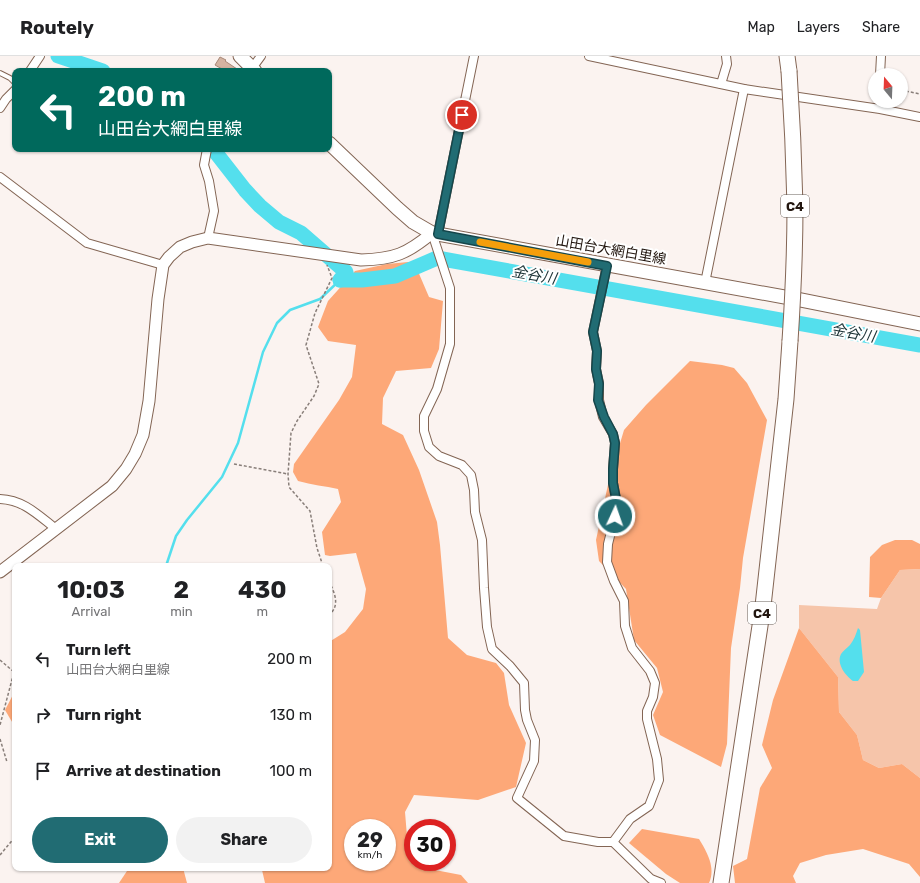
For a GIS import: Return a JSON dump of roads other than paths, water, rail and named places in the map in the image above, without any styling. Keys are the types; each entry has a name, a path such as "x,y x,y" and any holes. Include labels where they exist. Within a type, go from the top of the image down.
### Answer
{"highway":[{"name":"C4","path":"721,883 763,606 786,399 794,271 795,207 793,136 787,56"}],"main road":[{"path":"240,56 251,68"},
{"name":"山田台大網白里線","path":"332,146 413,222 435,234 920,324"}],"street":[{"path":"32,68 40,56"},
{"path":"254,68 261,56"},
{"path":"474,56 435,234 450,288 450,344 437,389 424,416 424,431 429,447 439,456 462,465 471,475 474,490 475,512 482,540 487,627 492,649 524,682 525,710 527,720 535,740 534,761 517,798 564,836 598,842 613,842 651,879 661,883"},
{"path":"589,56 744,89 868,104"},
{"path":"721,84 727,64 726,56"},
{"path":"880,68 881,56"},
{"path":"705,283 744,89"},
{"path":"0,108 12,93"},
{"path":"890,108 920,117"},
{"path":"206,152 204,165 209,181 214,211 208,238"},
{"path":"0,177 87,243 163,265"},
{"path":"0,572 112,486 126,469 135,454 143,435 149,401 158,299 163,265 180,247 208,238 361,260 380,259 405,253 435,234"},
{"path":"607,266 593,332 597,351 596,369 599,384 598,400 604,417 613,434 615,443 613,483 616,499 615,516 608,544 607,562 624,601 625,626 632,648 650,671 655,683 653,698 647,711 647,719 657,759 659,780 649,806 630,819 613,842"},
{"path":"0,499 10,500 26,506 56,529"}],"lane":[{"path":"0,73 12,80"}],"water":[{"path":"858,628 860,630 864,672 858,681 853,681 842,669 840,658 841,654 853,641"}],"waterway":[{"name":"金谷川","path":"58,56 94,68"},
{"name":"金谷川","path":"215,152 245,190 260,206 279,222 301,233 346,272 340,280"},
{"name":"金谷川","path":"340,280 362,280 395,276 437,258 920,345"},
{"path":"167,563 176,536 222,477 238,443 263,352 277,323 290,310 320,299 340,280"}]}
